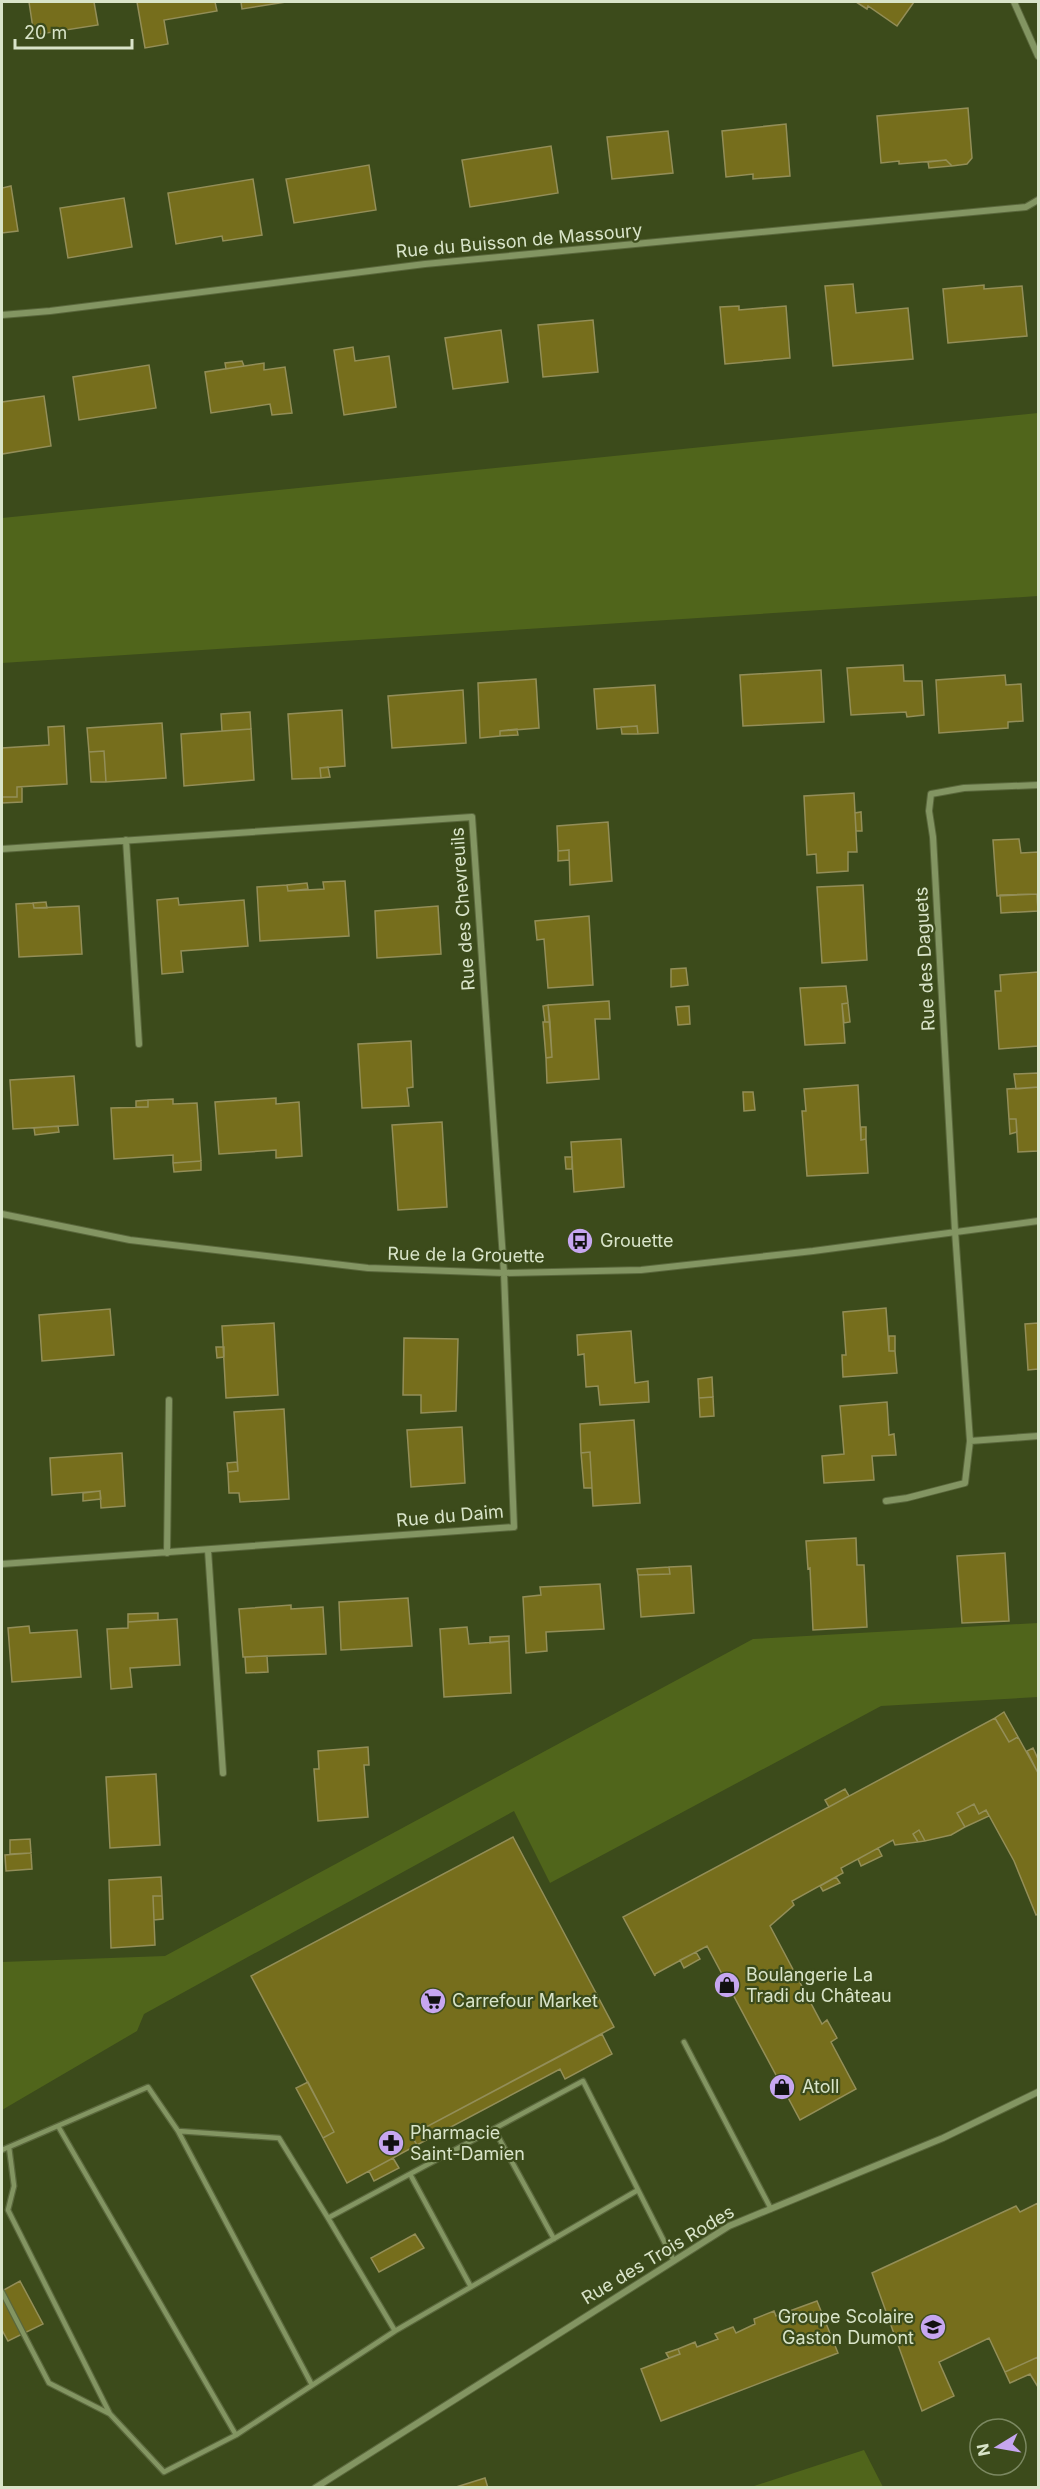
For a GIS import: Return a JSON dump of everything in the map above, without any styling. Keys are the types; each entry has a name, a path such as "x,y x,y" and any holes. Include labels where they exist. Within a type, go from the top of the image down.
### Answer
{"street":[{"path":"1014,2 1038,56"},
{"name":"Rue du Buisson de Massoury","path":"2,315 425,264 1026,207 1038,200"},
{"name":"Rue des Daguets","path":"955,1231 934,849 929,811 931,794 964,788 1038,785"},
{"name":"Rue des Chevreuils","path":"2,849 472,817 504,1273"},
{"path":"126,840 139,1044"},
{"name":"Rue de la Grouette","path":"2,1214 130,1240 344,1265 504,1273 641,1270 778,1256 1038,1221"},
{"path":"886,1501 965,1483 970,1441 955,1231"},
{"name":"Rue du Daim","path":"2,1564 514,1527 504,1273"},
{"path":"167,1553 169,1400"},
{"path":"970,1441 1038,1436"},
{"path":"208,1550 223,1773"},
{"name":"Rue des Trois Rodes","path":"315,2487 729,2226 943,2138 1038,2092"}],"lane":[{"path":"684,2042 771,2209"},
{"path":"327,2218 583,2081 674,2261"},
{"path":"2,2150 148,2087 178,2131 312,2385"},
{"path":"58,2126 236,2435"},
{"path":"494,2129 554,2239"},
{"path":"178,2131 279,2138 395,2331"},
{"path":"9,2147 14,2186 8,2210 110,2414 164,2472 236,2435 395,2331 638,2190"},
{"path":"410,2174 471,2287"},
{"path":"2,2214 8,2210"},
{"path":"2,2292 49,2383 110,2414"}],"green space":[{"path":"1038,413 1038,596 2,663 2,518"},
{"path":"1038,1623 1038,1697 881,1706 550,1883 514,1811 144,2014 137,2031 2,2110 2,1962 165,1956 753,1639"},
{"path":"864,2450 883,2487 751,2487"}],"building":[{"path":"29,2 94,2 98,25 34,35"},
{"path":"137,2 215,2 217,11 164,20 168,44 145,48"},
{"path":"241,2 286,2 242,9"},
{"path":"856,2 914,2 897,26 868,6 867,9"},
{"path":"968,108 972,158 967,164 952,166 946,160 899,164 899,161 881,163 877,116"},
{"path":"786,124 790,176 753,179 753,174 726,177 722,131"},
{"path":"668,131 673,173 612,179 607,137"},
{"path":"551,146 558,193 470,207 462,160"},
{"path":"946,160 952,166 929,168 928,162"},
{"path":"369,165 376,210 294,223 286,179"},
{"path":"253,179 262,235 223,241 222,236 176,244 168,193"},
{"path":"11,186 18,231 2,233 2,188"},
{"path":"124,198 132,247 68,258 60,208"},
{"path":"853,284 856,313 908,308 913,359 833,366 825,286"},
{"path":"984,285 984,289 1022,286 1027,336 948,343 943,289"},
{"path":"739,306 739,310 786,306 790,358 725,364 720,307"},
{"path":"593,320 598,372 543,377 538,325"},
{"path":"501,330 508,382 453,389 445,338"},
{"path":"353,347 355,361 389,356 396,407 344,415 334,350"},
{"path":"242,361 244,366 226,369 225,363"},
{"path":"264,363 264,370 285,367 292,413 272,415 270,404 211,413 205,372"},
{"path":"149,365 156,408 79,420 73,377"},
{"path":"44,396 51,446 2,454 2,402"},
{"path":"903,665 904,681 922,681 924,715 907,717 906,712 851,715 847,668"},
{"path":"821,670 824,722 743,726 740,675"},
{"path":"1005,675 1006,685 1021,684 1023,721 1008,722 1008,728 939,733 936,680"},
{"path":"536,679 539,728 500,731 500,736 480,738 478,683"},
{"path":"655,685 658,733 638,734 637,726 597,729 594,689"},
{"path":"463,690 466,743 392,748 388,696"},
{"path":"342,710 345,766 320,768 321,778 292,779 288,714"},
{"path":"250,712 251,729 222,731 221,714"},
{"path":"162,723 166,778 106,782 104,751 89,752 87,728"},
{"path":"64,726 67,784 17,787 17,797 2,797 2,748 49,745 48,727"},
{"path":"637,726 638,734 622,734 621,727"},
{"path":"251,729 254,780 184,786 181,734"},
{"path":"517,729 518,735 500,736 500,731"},
{"path":"104,751 106,782 91,782 89,752"},
{"path":"328,767 330,777 321,778 320,768"},
{"path":"17,787 22,787 22,802 2,803 2,797 17,797"},
{"path":"854,793 857,852 848,852 848,871 817,873 816,854 807,855 804,796"},
{"path":"861,812 862,831 856,831 855,813"},
{"path":"608,822 612,881 570,885 569,850 558,851 557,826"},
{"path":"1019,839 1021,853 1038,852 1038,911 1037,894 997,896 993,840"},
{"path":"569,850 569,860 558,861 558,851"},
{"path":"345,881 349,936 260,941 257,887 287,885 288,891 324,889 323,882"},
{"path":"307,883 308,889 288,891 287,885"},
{"path":"863,885 867,960 822,963 817,887"},
{"path":"1037,894 1038,911 1001,913 1000,895"},
{"path":"178,898 179,905 244,900 248,946 181,951 183,972 162,974 157,900"},
{"path":"46,902 47,908 34,908 33,903"},
{"path":"33,903 34,908 79,906 82,954 19,957 16,904"},
{"path":"438,906 441,954 377,958 375,911"},
{"path":"589,916 593,985 548,988 544,939 537,940 535,921"},
{"path":"686,968 688,985 671,987 671,969"},
{"path":"1038,972 1038,1046 999,1049 995,991 1001,991 1000,975"},
{"path":"846,986 848,1003 842,1004 845,1043 805,1045 800,988"},
{"path":"609,1001 610,1019 595,1019 599,1079 547,1083 546,1058 552,1057 548,1005"},
{"path":"848,1003 850,1022 844,1023 842,1004"},
{"path":"548,1005 550,1022 545,1022 543,1006"},
{"path":"689,1006 690,1024 678,1025 676,1007"},
{"path":"543,1022 550,1022 552,1057 546,1058"},
{"path":"411,1041 413,1087 407,1088 409,1106 362,1108 358,1044"},
{"path":"1038,1073 1038,1087 1016,1089 1014,1074"},
{"path":"74,1076 78,1125 13,1129 10,1080"},
{"path":"858,1085 861,1140 866,1139 868,1173 807,1176 802,1111 806,1111 804,1089"},
{"path":"1038,1087 1038,1151 1018,1152 1016,1119 1009,1119 1007,1089"},
{"path":"743,1092 753,1092 755,1110 744,1111"},
{"path":"276,1098 276,1104 299,1102 302,1156 276,1158 276,1150 219,1154 215,1102"},
{"path":"173,1099 173,1104 197,1103 201,1161 173,1163 173,1155 114,1159 111,1108 148,1107 148,1100"},
{"path":"148,1100 148,1107 136,1107 136,1101"},
{"path":"1009,1119 1016,1119 1017,1132 1010,1134"},
{"path":"442,1122 447,1207 398,1210 392,1125"},
{"path":"58,1126 59,1132 35,1135 34,1128"},
{"path":"861,1127 866,1127 866,1139 861,1140"},
{"path":"621,1139 624,1187 574,1192 571,1142"},
{"path":"565,1157 572,1157 572,1169 566,1169"},
{"path":"201,1161 201,1170 174,1172 173,1163"},
{"path":"886,1308 889,1351 895,1351 897,1373 843,1377 842,1355 846,1355 843,1312"},
{"path":"110,1309 114,1355 42,1361 39,1315"},
{"path":"274,1323 278,1395 226,1398 222,1326"},
{"path":"1038,1323 1038,1369 1028,1370 1025,1324"},
{"path":"631,1331 635,1383 648,1381 649,1402 600,1405 598,1386 586,1387 584,1354 578,1355 577,1335"},
{"path":"889,1336 895,1336 895,1351 889,1351"},
{"path":"404,1338 458,1339 456,1411 421,1413 421,1395 403,1395"},
{"path":"216,1347 224,1347 224,1357 217,1358"},
{"path":"712,1377 713,1397 699,1398 698,1379"},
{"path":"713,1397 714,1416 700,1417 699,1398"},
{"path":"887,1402 889,1435 894,1434 896,1455 872,1456 874,1480 824,1483 822,1456 844,1454 840,1406"},
{"path":"284,1409 289,1499 240,1502 239,1493 229,1493 228,1472 238,1471 234,1412"},
{"path":"634,1420 640,1503 593,1506 590,1452 581,1453 580,1424"},
{"path":"462,1427 465,1483 411,1487 407,1430"},
{"path":"590,1452 592,1488 584,1488 581,1453"},
{"path":"122,1453 125,1506 101,1508 100,1491 52,1495 50,1458"},
{"path":"237,1462 238,1471 228,1472 227,1463"},
{"path":"100,1491 101,1499 83,1501 83,1493"},
{"path":"856,1538 857,1565 864,1565 867,1627 813,1630 810,1568 808,1569 806,1541"},
{"path":"1005,1553 1009,1621 962,1623 957,1556"},
{"path":"691,1566 694,1613 641,1617 638,1575 670,1574 669,1567"},
{"path":"669,1567 670,1574 638,1575 637,1569"},
{"path":"600,1584 604,1629 546,1632 547,1651 526,1653 523,1597 541,1595 540,1587"},
{"path":"408,1598 412,1646 341,1650 339,1602"},
{"path":"291,1605 291,1609 323,1607 326,1654 243,1657 239,1609"},
{"path":"158,1613 158,1620 128,1622 128,1614"},
{"path":"177,1619 180,1665 130,1668 132,1687 111,1689 107,1629 128,1628 128,1622"},
{"path":"29,1626 30,1633 77,1630 81,1677 12,1682 8,1628"},
{"path":"467,1627 469,1644 509,1641 511,1693 444,1697 440,1629"},
{"path":"509,1636 509,1641 490,1643 490,1637"},
{"path":"267,1656 268,1672 246,1673 245,1657"},
{"path":"1004,1712 1018,1737 1009,1742 995,1718"},
{"path":"995,1718 1009,1742 1018,1737 1038,1773 1038,1914 1036,1915 1014,1861 986,1810 979,1814 974,1804 957,1813 965,1827 951,1835 925,1841 919,1830 913,1834 918,1842 895,1845 893,1840 841,1868 843,1873 792,1901 794,1905 770,1926 822,2024 827,2020 837,2038 831,2042 856,2089 800,2120 707,1946 655,1976 623,1917"},
{"path":"368,1747 369,1765 364,1765 368,1817 318,1821 314,1769 319,1769 318,1751"},
{"path":"1033,1748 1038,1759 1038,1773 1027,1751"},
{"path":"156,1774 160,1845 110,1848 106,1777"},
{"path":"845,1789 849,1796 829,1807 825,1800"},
{"path":"974,1804 979,1814 986,1810 989,1816 965,1827 957,1813"},
{"path":"919,1830 925,1841 918,1842 913,1834"},
{"name":"Carrefour Market","path":"513,1837 614,2027 411,2135 417,2145 347,2183 323,2138 334,2132 251,1976"},
{"path":"30,1839 31,1853 10,1854 10,1840"},
{"path":"878,1848 882,1856 861,1866 858,1859"},
{"path":"31,1853 32,1869 6,1871 5,1855"},
{"path":"161,1877 162,1896 153,1896 155,1945 111,1948 109,1880"},
{"path":"836,1877 840,1883 823,1891 820,1886"},
{"path":"153,1896 162,1896 163,1919 154,1920"},
{"path":"696,1952 700,1959 684,1968 680,1960"},
{"path":"602,2034 612,2054 565,2079 560,2069 417,2145 411,2135"},
{"path":"308,2082 334,2132 323,2138 296,2088"},
{"path":"393,2158 399,2168 374,2181 369,2171"},
{"path":"1038,2203 1038,2357 1005,2372 989,2338 939,2362 954,2396 922,2411 872,2273 1016,2206 1020,2212"},
{"path":"415,2234 424,2248 379,2272 371,2258"},
{"path":"20,2281 43,2324 8,2341 2,2330 2,2291"},
{"path":"817,2301 838,2353 661,2421 641,2369 680,2354 678,2349 695,2342 697,2347 718,2339 715,2334 733,2327 736,2333 755,2324 754,2319 774,2311 776,2316"},
{"path":"678,2349 680,2354 669,2358 666,2353"},
{"path":"1038,2357 1038,2387 1030,2374 1010,2383 1005,2372"},
{"path":"485,2478 488,2488 453,2488"}],"place":[{"name":"Grouette","path":"580,1241"},
{"name":"Boulangerie La Tradi du Château","path":"727,1985"},
{"name":"Carrefour Market","path":"433,2001"},
{"name":"Atoll","path":"782,2087"},
{"name":"Pharmacie Saint-Damien","path":"391,2143"},
{"name":"Groupe Scolaire Gaston Dumont","path":"933,2327"}]}
